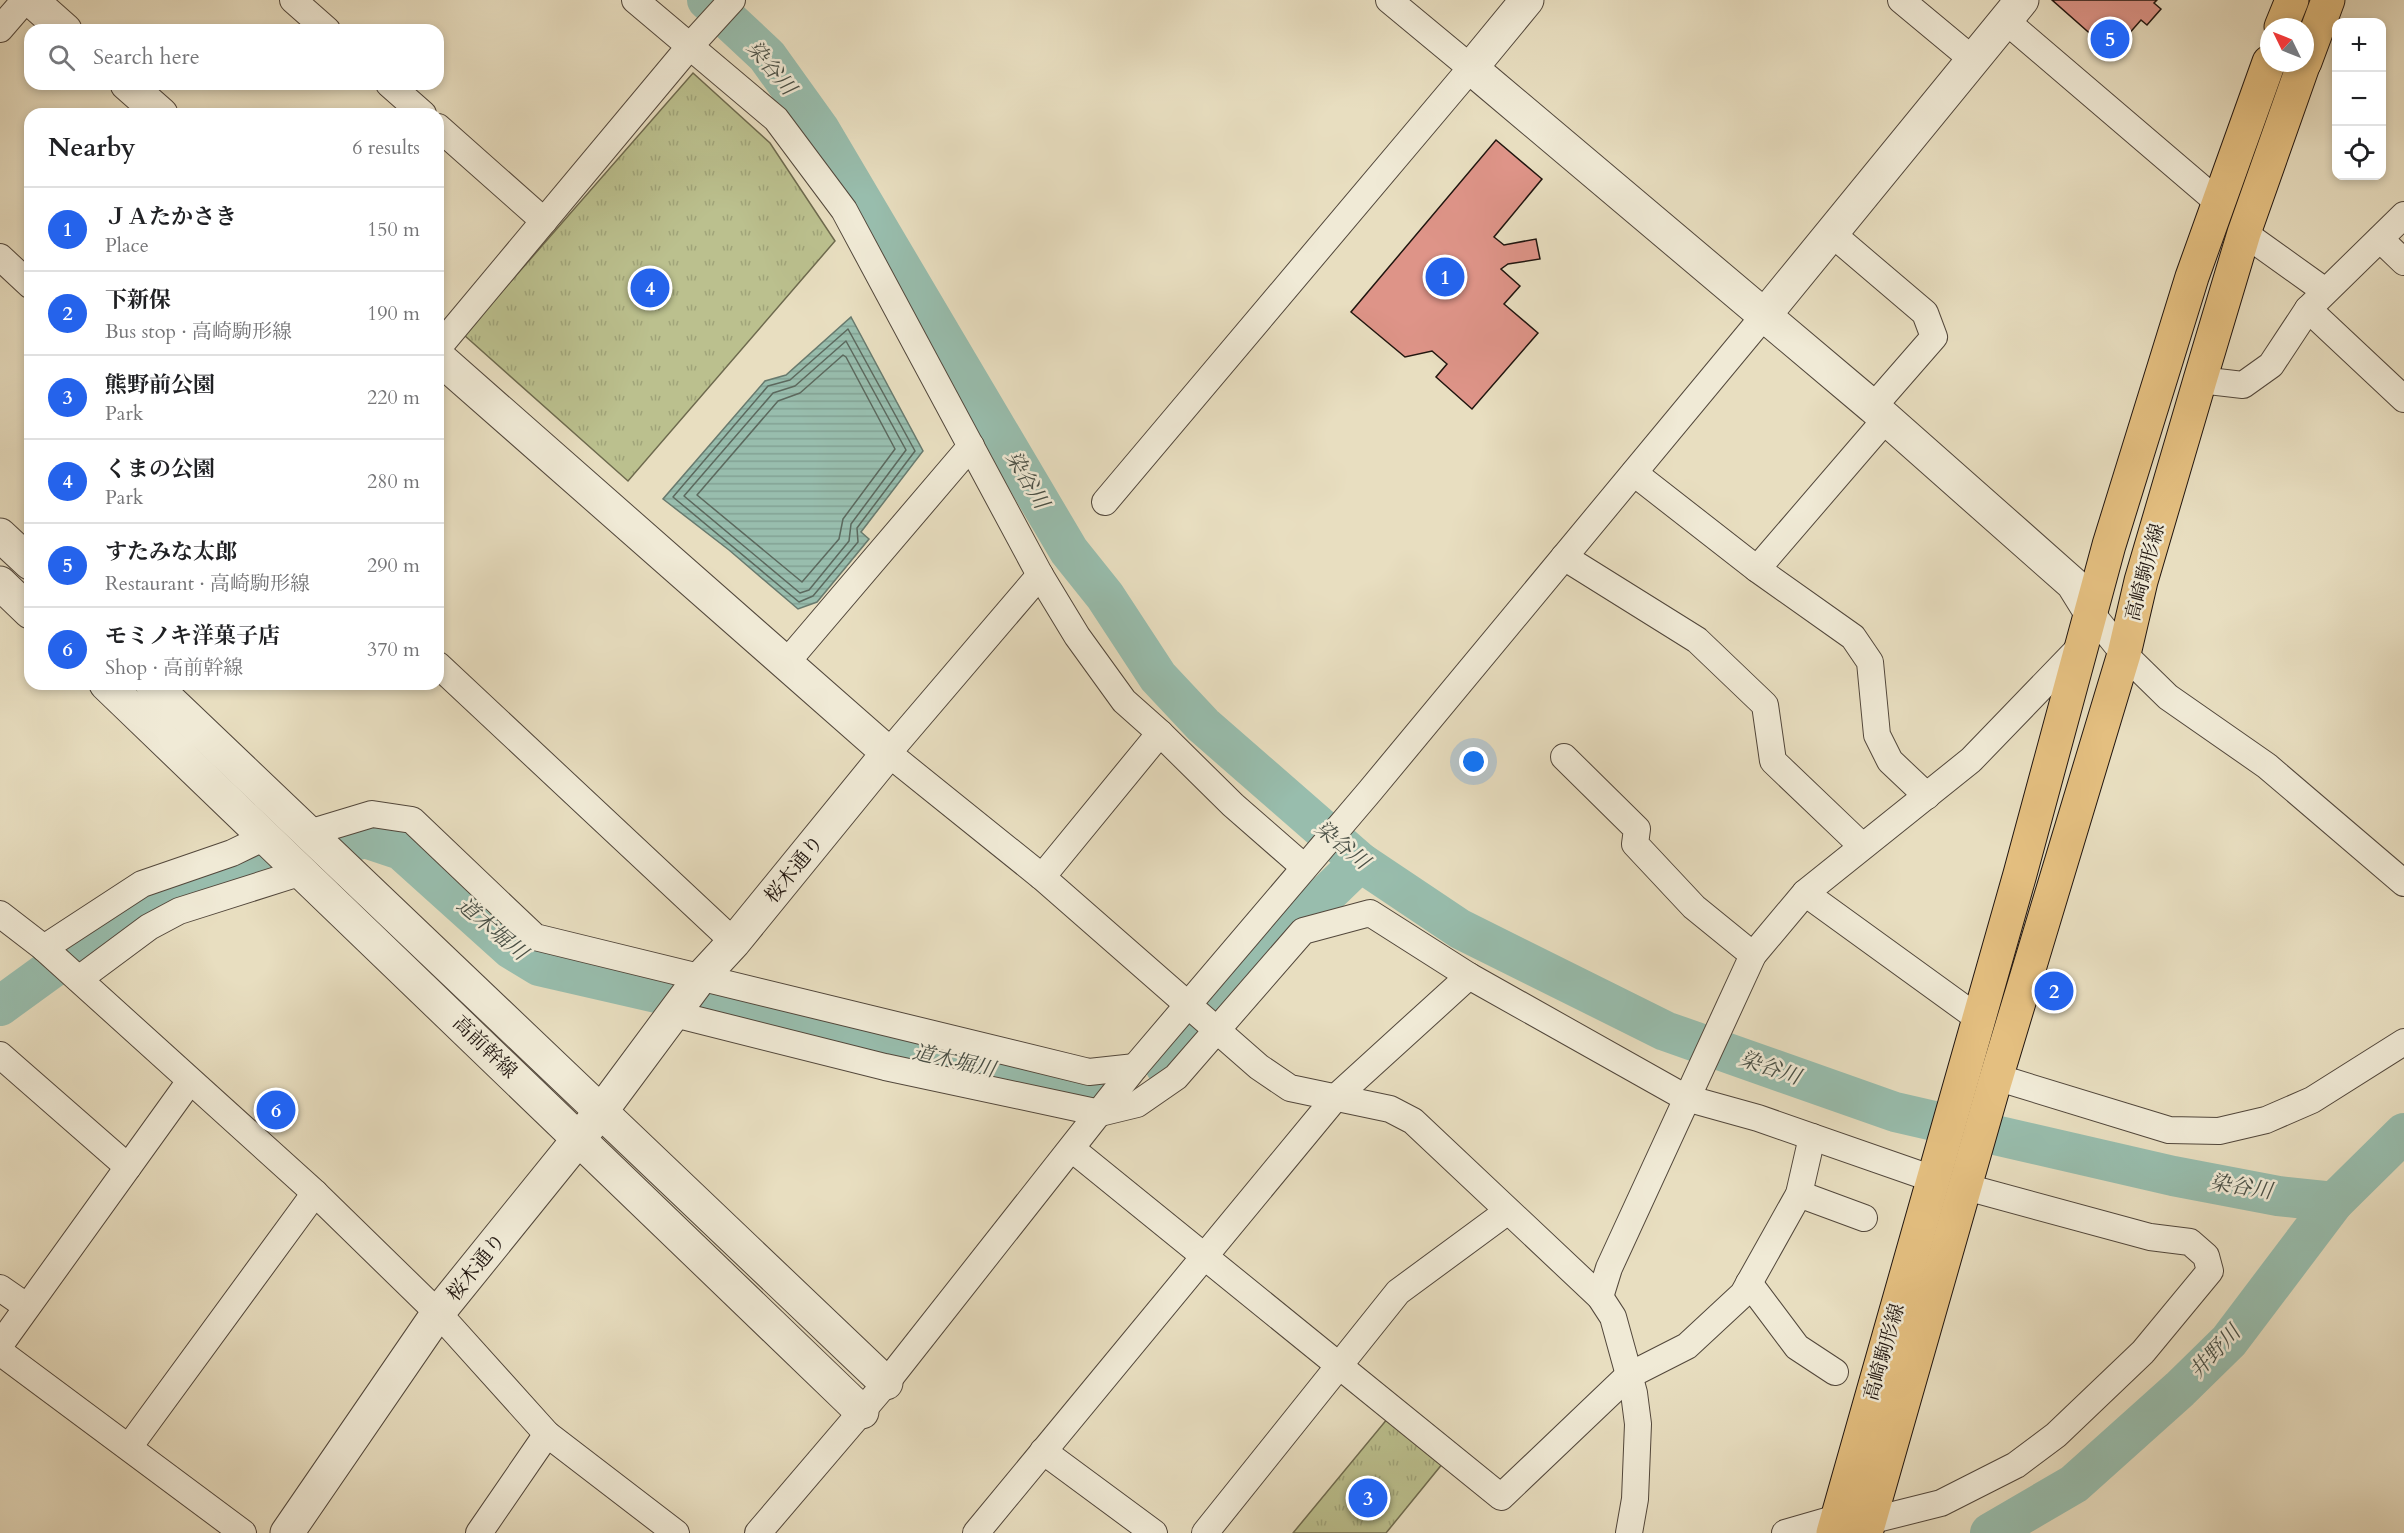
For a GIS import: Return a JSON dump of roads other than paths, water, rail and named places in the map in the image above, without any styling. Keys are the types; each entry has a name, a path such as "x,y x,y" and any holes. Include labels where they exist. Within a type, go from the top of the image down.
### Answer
{"main road":[{"path":"2285,18 2292,0"},
{"name":"高崎駒形線","path":"2314,38 2328,0"},
{"name":"高崎駒形線","path":"1835,1525 1979,1019 2109,545 2189,288 2265,72"},
{"name":"高崎駒形線","path":"1868,1527 1995,1081 2124,654 2140,581 2244,234 2301,72"}],"street":[{"path":"0,29 25,0"},
{"path":"31,0 58,24"},
{"path":"293,0 320,24"},
{"path":"635,0 693,43 776,119 844,210 1040,575 1077,636 1124,702 1160,733 1233,806 1308,864"},
{"path":"444,341 693,43 732,0"},
{"path":"1389,0 1763,317 1880,413 2073,584 2091,613 2124,654 2168,697 2267,766 2404,883"},
{"path":"1105,502 1527,0"},
{"path":"1901,0 1972,59"},
{"path":"675,1012 885,1067 1100,1113 1137,1104 1176,1077 1204,1018 1308,864 1763,317 2013,10 2218,203"},
{"path":"134,90 154,108"},
{"path":"395,90 416,108"},
{"path":"444,132 544,221"},
{"path":"2200,380 2243,385 2271,365 2307,309 2404,215"},
{"path":"1757,569 1880,413 1934,337 1925,313 1831,233"},
{"path":"2244,234 2325,291"},
{"path":"2380,239 2404,262"},
{"path":"0,257 24,279"},
{"path":"2307,309 2404,399"},
{"path":"444,362 888,753 1042,877 1259,1066 1290,1088 1390,1108 1413,1121 1600,1297 1613,1317 1634,1393 1638,1425 1635,1499 1629,1533"},
{"path":"786,663 970,446"},
{"path":"1634,472 1757,569 1853,637 1870,662 1877,735 1890,760 1927,796"},
{"path":"0,535 24,557"},
{"path":"1564,557 1697,640 1765,705 1773,760 1862,846"},
{"path":"888,753 1040,575"},
{"path":"2,590 24,607"},
{"path":"1600,1297 1609,1268 1754,955 1805,893 1971,760 2083,645"},
{"path":"444,670 734,942"},
{"name":"高前幹線","path":"112,690 862,1412"},
{"name":"高前幹線","path":"158,690 602,1110 886,1383"},
{"path":"1042,877 1160,733"},
{"name":"桜木通り","path":"287,1533 438,1313 580,1138 700,980 734,942 888,753"},
{"path":"1564,757 1637,830 1635,844 1687,899 1754,955"},
{"path":"309,833 372,814 412,820 535,937 700,980 1089,1072 1135,1067"},
{"path":"44,948 142,884 232,853 265,837"},
{"path":"79,979 149,927 179,911 302,872"},
{"path":"1805,893 1979,1019"},
{"path":"758,1533 886,1383 1135,1067 1204,1018 1304,931 1370,913 1469,976 1688,1094 1812,1137 1934,1175"},
{"path":"3,922 44,948 315,1193 438,1313 547,1434 669,1530"},
{"path":"976,1533 1203,1255 1336,1097 1469,976"},
{"path":"1995,1081 2169,1130 2219,1131 2266,1120 2312,1100 2404,1042"},
{"path":"0,1055 128,1167"},
{"path":"0,1345 190,1081"},
{"path":"1072,1149 1501,1497 1628,1376 1687,1346 1743,1294 1799,1194 1812,1137"},
{"path":"1868,1527 1941,1503 2016,1465 2056,1436 2143,1352 2210,1271 2206,1256 2190,1242 2150,1238 1967,1181"},
{"path":"129,1447 315,1193"},
{"path":"1799,1194 1864,1218"},
{"path":"1205,1533 1398,1292 1508,1211"},
{"path":"1749,1283 1797,1347 1835,1372"},
{"path":"0,1288 26,1306"},
{"path":"0,1352 243,1533"},
{"path":"479,1533 547,1434"},
{"path":"1043,1451 1154,1533"},
{"path":"1785,1533 1835,1525"}],"water":[{"path":"851,317 923,451 861,532 869,539 817,602 798,609 729,550 663,499 765,381 786,375"}],"waterway":[{"name":"染谷川","path":"707,0 767,56 820,130 1069,551 1105,596 1158,677 1203,725 1360,862 1460,929 1665,1031 1895,1112 2173,1176 2278,1196 2334,1202"},
{"name":"道木堀川","path":"0,1006 124,916 172,892 365,838 401,850 511,949 539,966 1088,1092 1102,1090"},
{"name":"道木堀川","path":"1165,1066 1301,919 1360,862"},
{"name":"井野川","path":"1990,1533 2074,1484 2180,1389 2229,1341 2334,1202 2404,1133"}],"place":[{"name":"すたみな太郎","path":"2110,39"},
{"name":"ＪＡたかさき","path":"1445,277"},
{"name":"くまの公園","path":"650,288"},
{"name":"下新保","path":"2054,991"},
{"name":"モミノキ洋菓子店","path":"276,1110"},
{"name":"熊野前公園","path":"1368,1498"}]}
